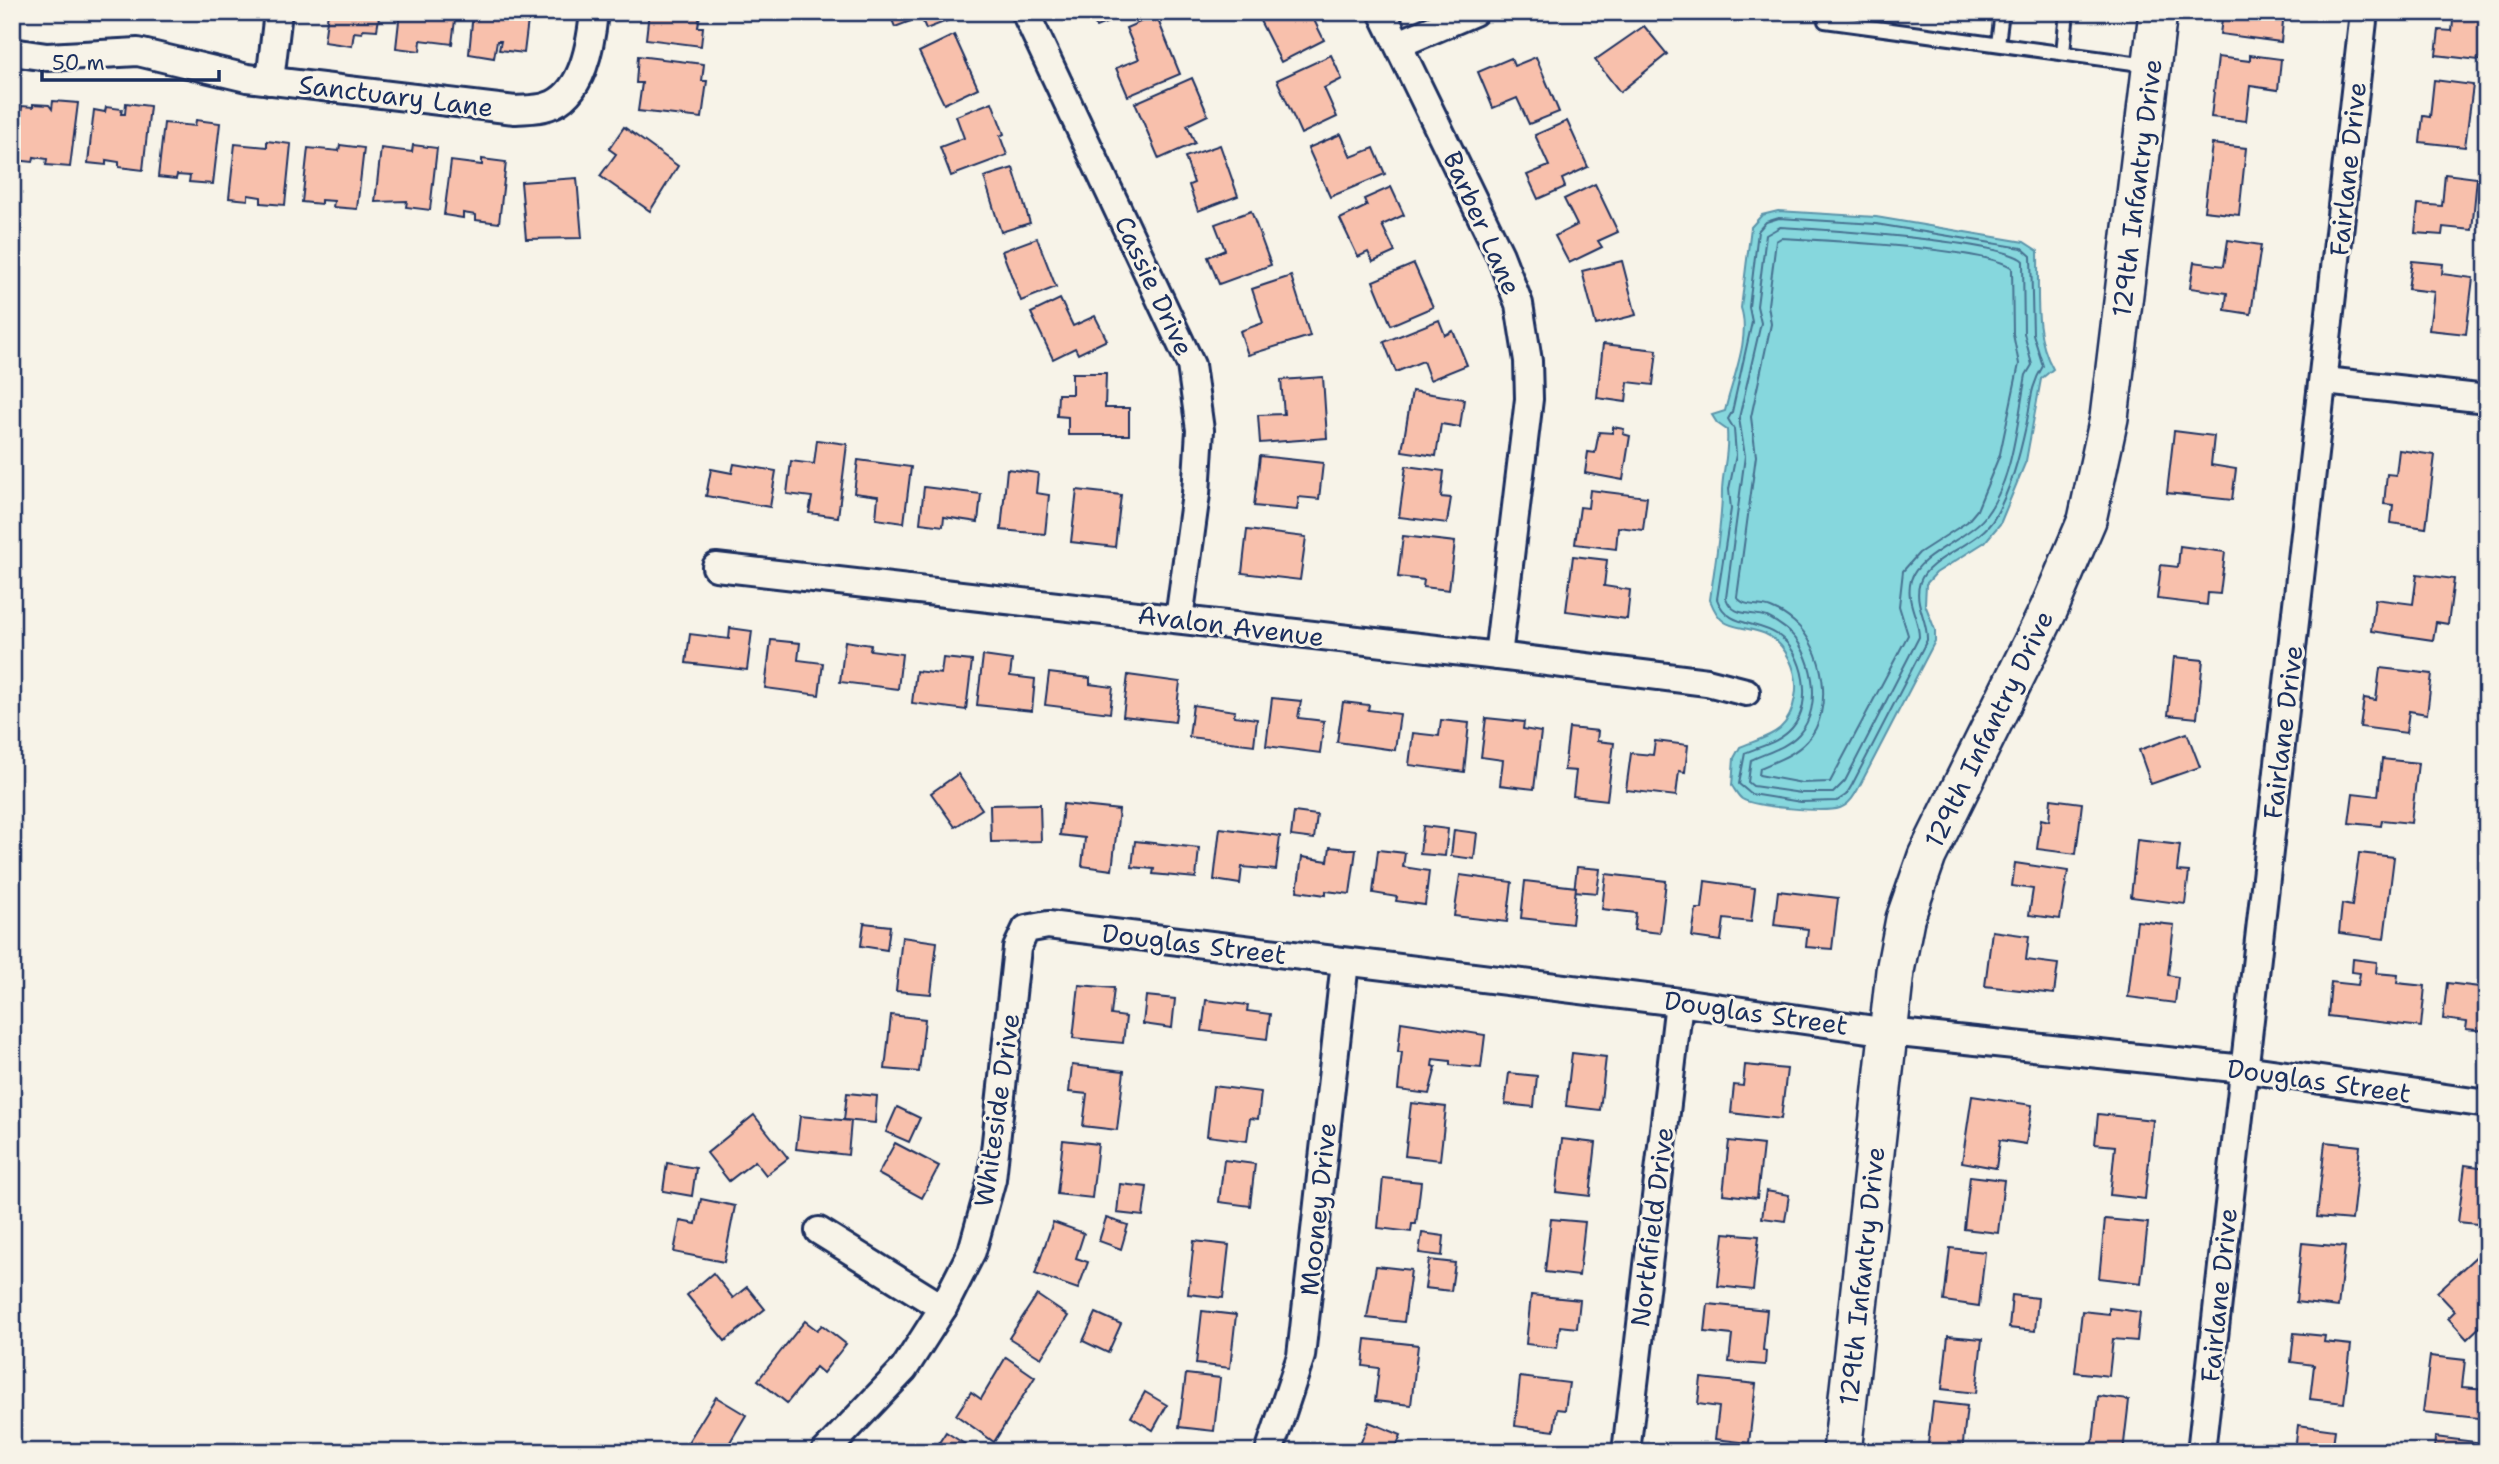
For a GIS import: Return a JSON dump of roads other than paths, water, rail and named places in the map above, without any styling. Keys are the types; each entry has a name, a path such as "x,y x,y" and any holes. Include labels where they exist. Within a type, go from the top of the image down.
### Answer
{"street":[{"path":"270,81 278,12"},
{"name":"Sanctuary Lane","path":"12,52 47,57 138,52 224,74 515,110 550,106 573,87 590,45 594,12"},
{"name":"Cassie Drive","path":"1026,12 1191,365 1200,430 1196,494 1179,620"},
{"name":"Barber Lane","path":"1382,12 1500,255 1520,315 1528,361 1529,398 1498,656"},
{"path":"1399,44 1474,12"},
{"name":"129th Infantry Drive","path":"1842,1452 1895,971 1905,919 1927,856 2049,609 2087,520 2109,418 2158,12"},
{"name":"Fairlane Drive","path":"2202,1452 2325,381 2364,12"},
{"path":"2325,381 2487,399"},
{"name":"Avalon Avenue","path":"716,567 1498,656 1707,682 1746,692"},
{"name":"Douglas Street","path":"1026,929 1048,925 1679,1002 1889,1032 2244,1069 2487,1104"},
{"name":"Whiteside Drive","path":"825,1452 904,1369 943,1308 972,1251 992,1179 1017,948 1026,929"},
{"name":"Mooney Drive","path":"1269,1452 1301,1356 1345,962"},
{"name":"Northfield Drive","path":"1626,1452 1679,1002"},
{"path":"819,1231 943,1308"}],"lane":[{"path":"1826,12 1825,21 2152,66"},
{"path":"1998,44 2002,12"},
{"path":"2063,53 2067,12"}],"water":[{"path":"1778,211 1876,217 2024,242 2038,251 2040,327 2042,341 2053,369 2041,379 2026,461 2000,524 1985,542 1936,573 1926,584 1925,604 1935,630 1935,641 1851,800 1840,808 1820,810 1749,802 1741,798 1732,786 1734,758 1740,747 1776,731 1788,718 1795,697 1795,678 1789,658 1777,642 1760,632 1724,622 1710,600 1727,454 1727,430 1717,423 1712,415 1725,411 1742,346 1744,332 1741,308 1751,227 1762,215"}]}
